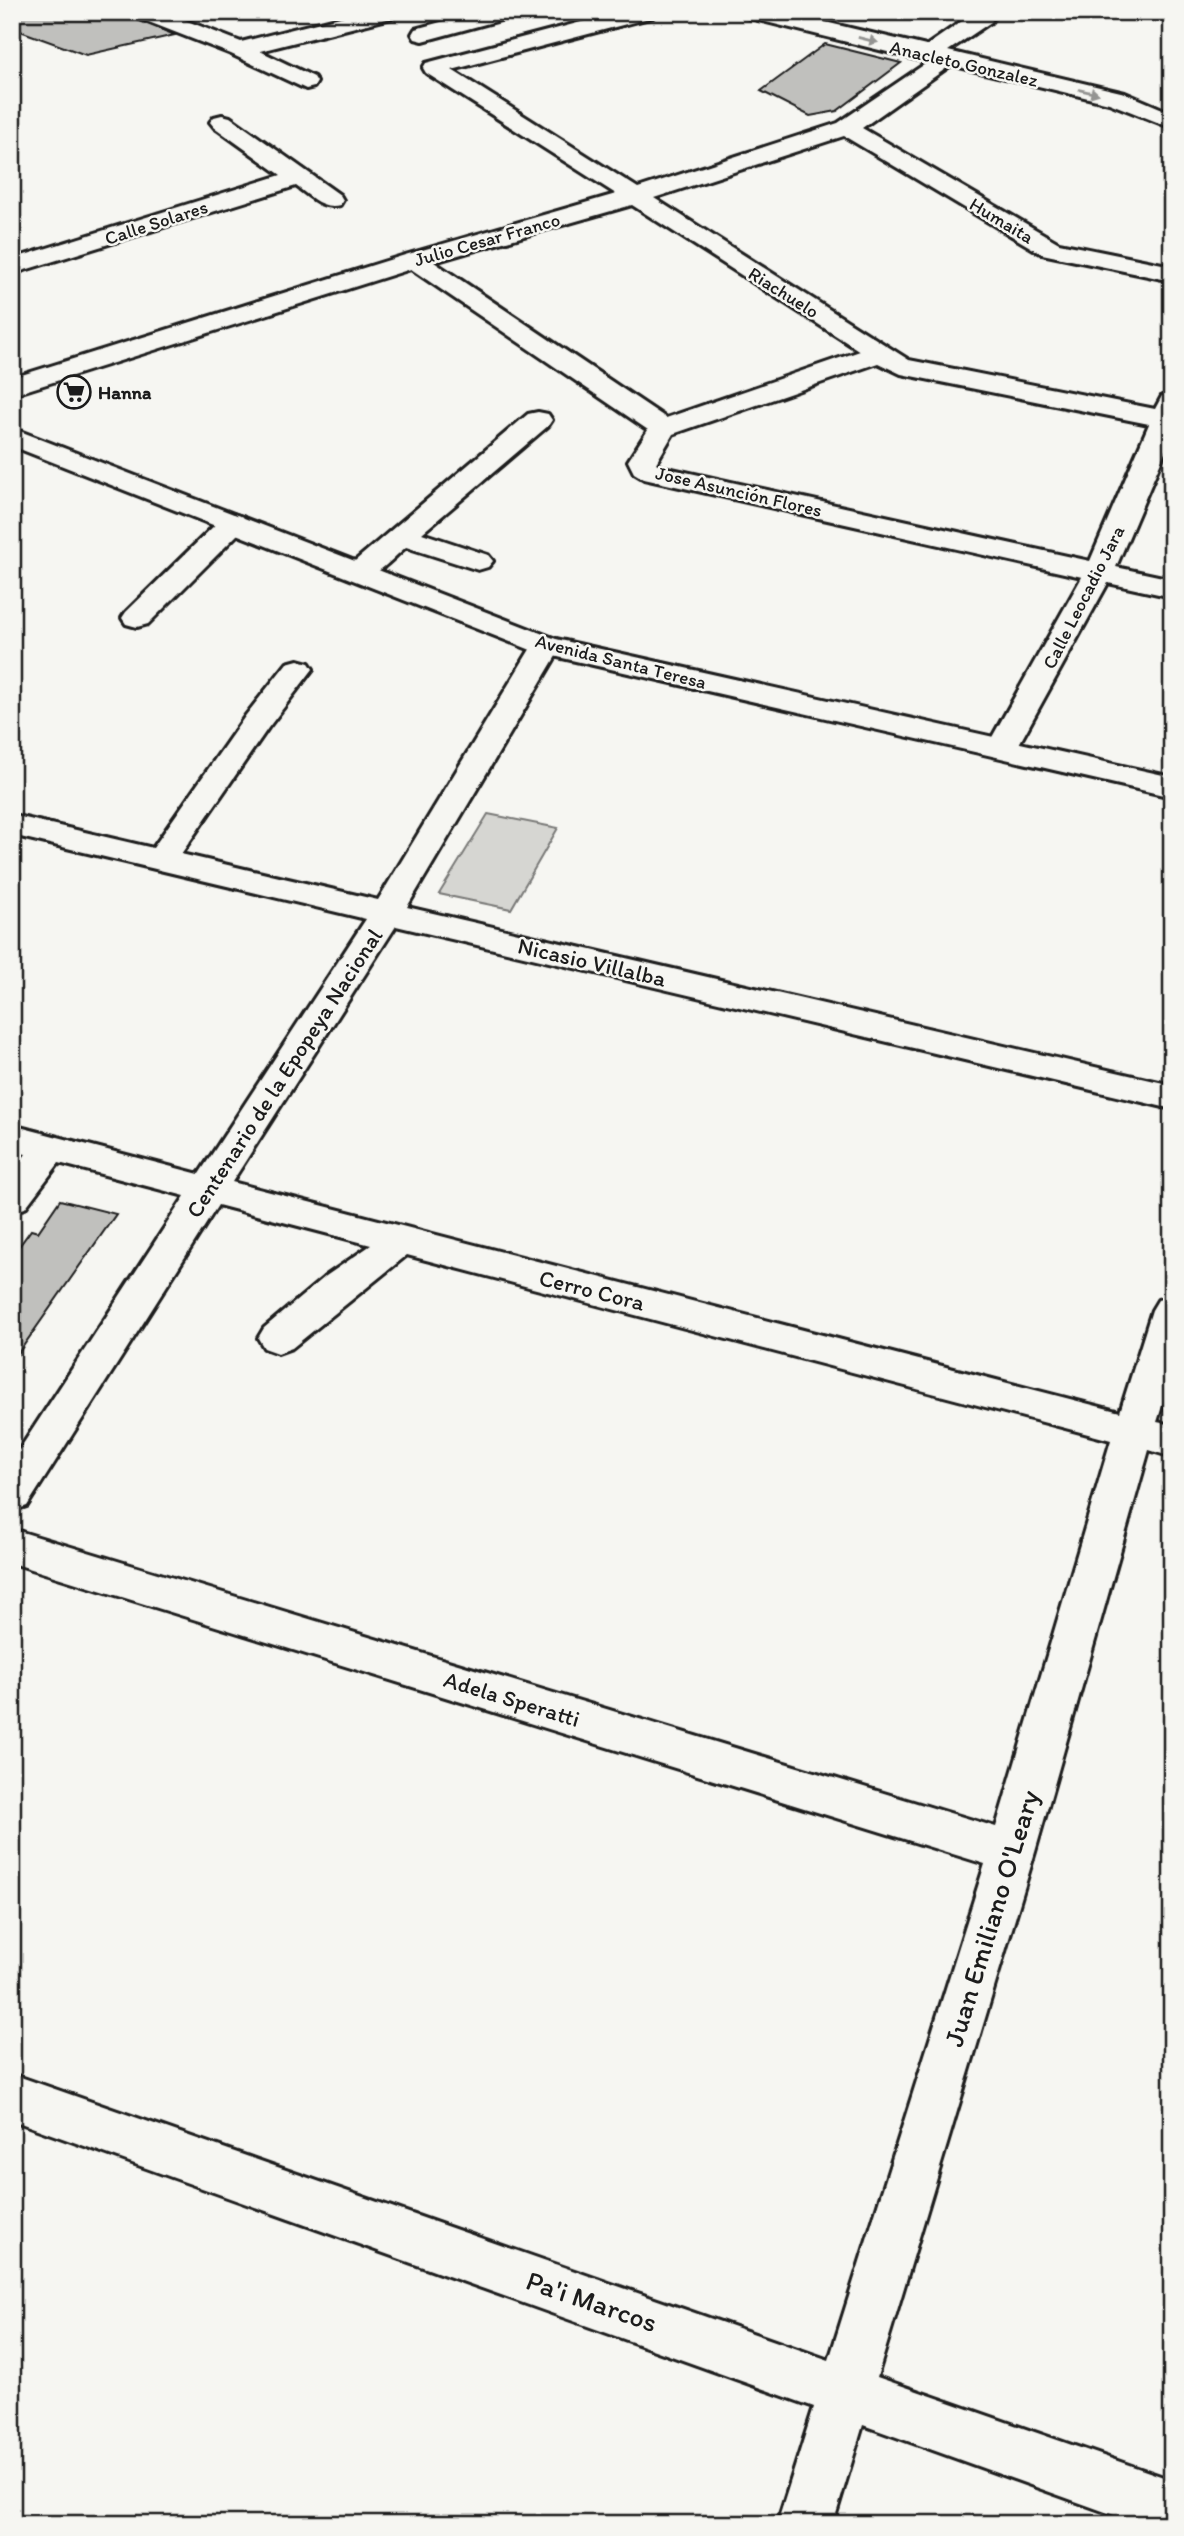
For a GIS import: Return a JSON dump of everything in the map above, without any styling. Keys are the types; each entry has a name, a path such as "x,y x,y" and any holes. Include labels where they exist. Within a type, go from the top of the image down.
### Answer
{"street":[{"path":"144,12 239,49 306,82"},
{"path":"239,49 387,12"},
{"path":"423,34 503,12"},
{"name":"Anacleto Gonzalez","path":"754,12 1117,98 1172,121"},
{"name":"Riachuelo","path":"626,14 434,68 901,366 1169,414"},
{"name":"Julio Cesar Franco","path":"12,387 414,260 633,197 846,128 937,57 983,17"},
{"path":"222,122 331,200"},
{"name":"Humaita","path":"846,128 1051,250 1172,274"},
{"name":"Calle Solares","path":"12,267 300,177"},
{"name":"Jose Asunción Flores","path":"414,260 663,428 642,461 644,467 654,473 1172,588"},
{"path":"663,428 880,353"},
{"name":"Calle Leocadio Jara","path":"1002,748 1099,573 1169,414"},
{"path":"359,572 538,419"},
{"name":"Avenida Santa Teresa","path":"12,436 547,646 1172,787"},
{"path":"137,618 233,523"},
{"path":"401,536 478,561"},
{"name":"Centenario de la Epopeya Nacional","path":"12,1495 386,914 547,646"},
{"path":"161,860 257,722 298,669"},
{"name":"Nicasio Villalba","path":"12,825 1172,1097"},
{"name":"Cerro Cora","path":"12,1138 1153,1435"},
{"path":"12,1199 50,1148"},
{"path":"278,1338 340,1286 382,1257 399,1240"},
{"name":"Juan Emiliano O'Leary","path":"805,2524 1012,1852 1153,1435 1172,1310"},
{"name":"Adela Speratti","path":"12,1546 1012,1852"},
{"name":"Pa'i Marcos","path":"12,2097 1172,2508"}],"shaded area":[{"path":"488,814 558,828 511,909 439,894"}],"building":[{"path":"12,12 117,12 175,35 86,55 12,28"},
{"path":"825,44 901,63 837,111 810,116 761,91"},
{"path":"60,1200 116,1214 12,1362 12,1256 31,1230 38,1232"}],"place":[{"name":"Hanna","path":"74,392"}]}
